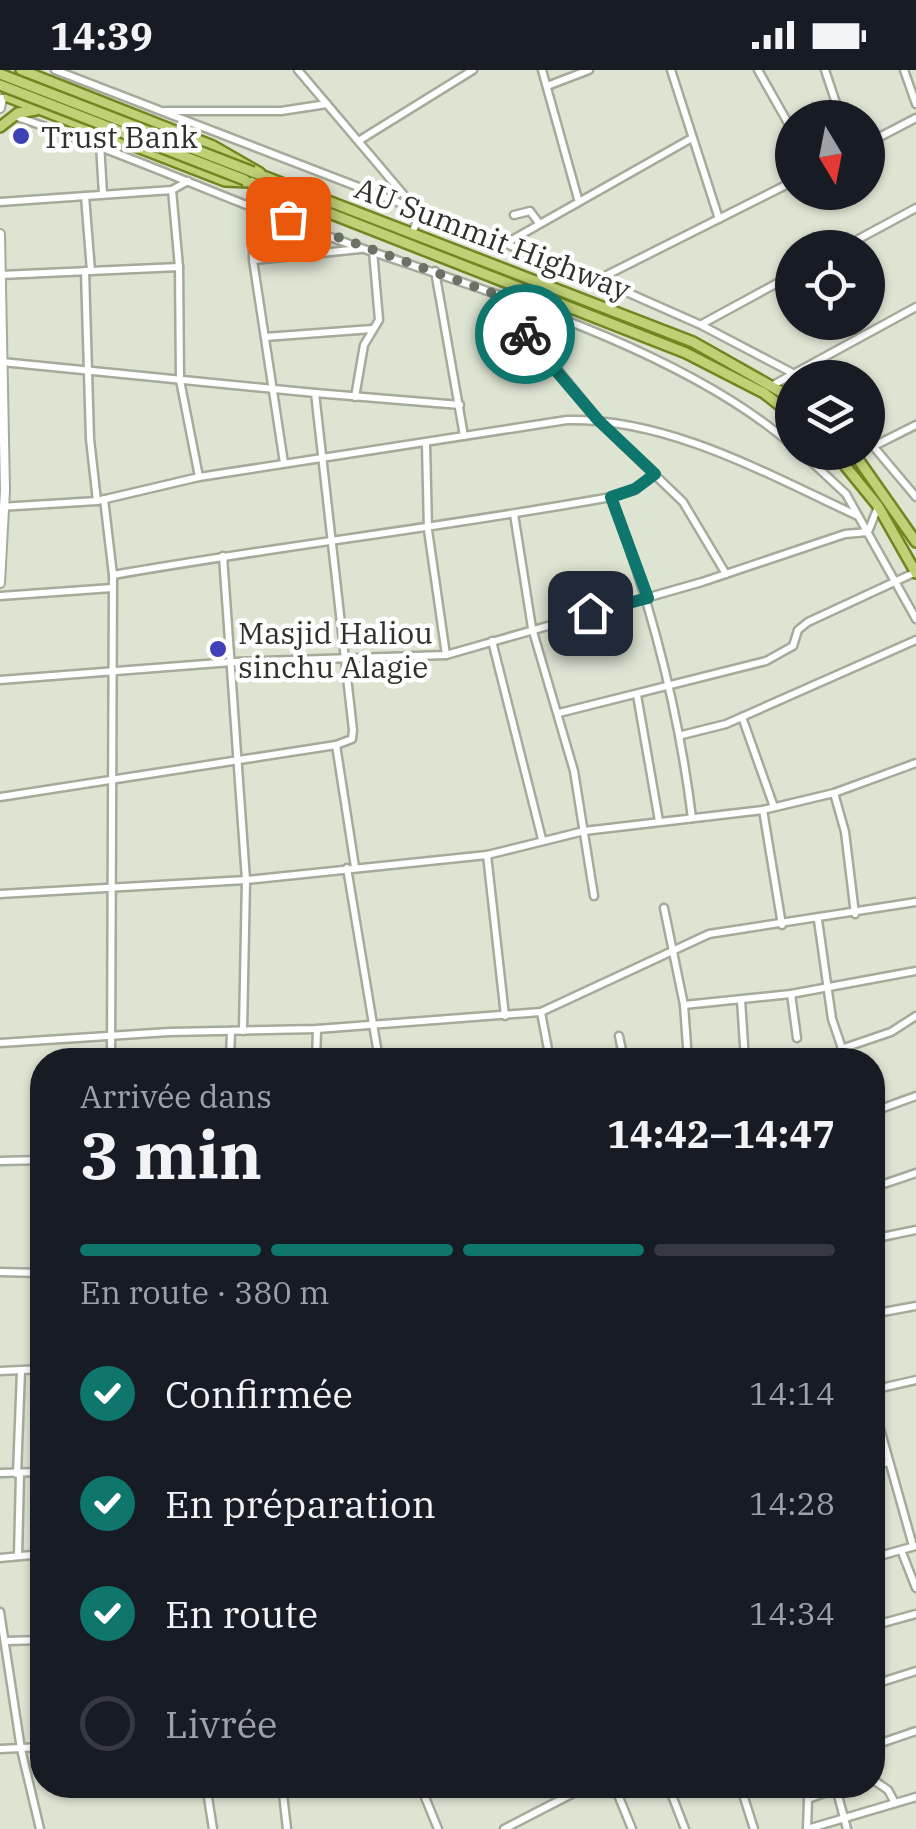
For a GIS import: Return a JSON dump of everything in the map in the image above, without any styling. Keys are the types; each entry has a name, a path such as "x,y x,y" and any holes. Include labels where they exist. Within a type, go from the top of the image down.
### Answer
{"main road":[{"path":"3,101 39,110 225,180 252,178 245,160 19,70"},
{"name":"AU Summit Highway","path":"0,74 686,354 775,403"},
{"name":"AU Summit Highway","path":"0,85 412,233 693,342 775,384"},
{"path":"0,127 13,116 39,110"},
{"path":"849,470 878,506 916,572"},
{"path":"866,470 913,531 916,542"}],"street":[{"path":"3,101 17,87 19,70"},
{"path":"55,70 598,280 775,361"},
{"path":"80,82 84,70"},
{"path":"298,70 420,214"},
{"path":"306,77 317,70"},
{"path":"542,70 578,199"},
{"path":"547,86 589,70"},
{"path":"671,70 719,219"},
{"path":"758,70 775,100"},
{"path":"826,70 835,100"},
{"path":"904,70 916,104"},
{"path":"360,140 472,71"},
{"path":"159,111 281,112 328,104"},
{"path":"13,116 100,144 361,248 498,295 662,364 728,397 775,432"},
{"path":"885,135 916,118"},
{"path":"503,245 578,199 692,138"},
{"path":"100,144 103,194"},
{"path":"252,178 253,260 284,463"},
{"path":"0,202 172,190 188,181"},
{"path":"172,190 179,267 180,380 199,477"},
{"path":"598,280 775,191"},
{"path":"85,196 90,439 113,576 111,1048"},
{"path":"875,230 916,208"},
{"path":"514,215 530,212 539,223"},
{"path":"412,233 420,214"},
{"path":"0,234 0,583"},
{"path":"253,260 361,248"},
{"path":"355,397 364,344 379,320 373,252"},
{"path":"1,276 179,267"},
{"path":"435,271 464,436"},
{"path":"701,325 775,284"},
{"path":"498,295 598,420 698,522 726,574"},
{"path":"813,360 916,307"},
{"path":"264,337 374,329"},
{"path":"2,362 460,406"},
{"path":"0,797 240,762 352,739 348,657 329,540 324,460 314,394"},
{"path":"3,506 100,500 199,477 284,463 598,420 695,444 858,516"},
{"path":"885,437 916,425"},
{"path":"426,444 428,530 446,655"},
{"path":"885,460 916,497"},
{"path":"820,470 846,494 916,619"},
{"path":"113,576 329,540 428,530 611,497 635,489 655,474"},
{"path":"611,497 648,598 672,686 692,818"},
{"path":"868,532 878,506"},
{"path":"514,514 532,628 559,713 594,896"},
{"path":"0,680 232,662 446,655 648,598 845,534 868,532"},
{"path":"222,556 246,880 243,1031"},
{"path":"559,713 672,686 785,652 808,622 916,572"},
{"path":"0,596 112,588"},
{"path":"682,735 742,717 916,640"},
{"path":"492,641 542,839"},
{"path":"637,694 659,821"},
{"path":"742,717 774,808"},
{"path":"336,745 377,1048"},
{"path":"0,894 109,891 486,855 584,831 774,808 834,793 916,763"},
{"path":"834,793 844,832 855,914"},
{"path":"763,810 782,924"},
{"path":"486,855 506,1016"},
{"path":"0,1043 110,1035 317,1029 541,1012 710,934 916,902"},
{"path":"664,908 684,1005 687,1048"},
{"path":"818,920 841,1048"},
{"path":"684,1005 791,994 916,971"},
{"path":"791,994 797,1038"},
{"path":"741,1000 744,1048"},
{"path":"541,1012 548,1048"},
{"path":"844,1048 891,1032 916,1016"},
{"path":"316,1048 317,1029"},
{"path":"230,1048 231,1031"},
{"path":"619,1036 622,1048"},
{"path":"885,1107 916,1096"},
{"path":"0,1161 30,1160"},
{"path":"885,1183 916,1172"},
{"path":"885,1236 916,1230"},
{"path":"0,1272 30,1273"},
{"path":"885,1312 916,1306"},
{"path":"18,1556 21,1371"},
{"path":"0,1372 30,1371"},
{"path":"885,1387 916,1380"},
{"path":"885,1445 914,1546 885,1554"},
{"path":"885,1463 890,1462"},
{"path":"0,1474 30,1473"},
{"path":"901,1550 916,1588"},
{"path":"0,1558 30,1555"},
{"path":"0,1612 30,1787"},
{"path":"885,1622 916,1614"},
{"path":"5,1641 30,1640"},
{"path":"885,1681 916,1670"},
{"path":"885,1742 916,1731"},
{"path":"0,1749 30,1749"},
{"path":"885,1788 895,1803"},
{"path":"811,1798 810,1828 845,1825 916,1797"},
{"path":"33,1798 40,1829"},
{"path":"208,1798 212,1829"},
{"path":"283,1798 287,1829"},
{"path":"425,1798 438,1829"},
{"path":"504,1829 564,1798"},
{"path":"619,1798 632,1829"},
{"path":"673,1798 685,1829"},
{"path":"744,1798 754,1829"},
{"path":"838,1798 845,1825"}],"way so far":[{"path":"288,219 498,295 525,334"}],"place":[{"name":"Trust Bank","path":"21,136"},
{"name":"Masjid Haliou sinchu Alagie","path":"218,649"}],"route":[{"path":"525,334 598,420 655,474 635,489 611,497 648,598 590,613"}]}
